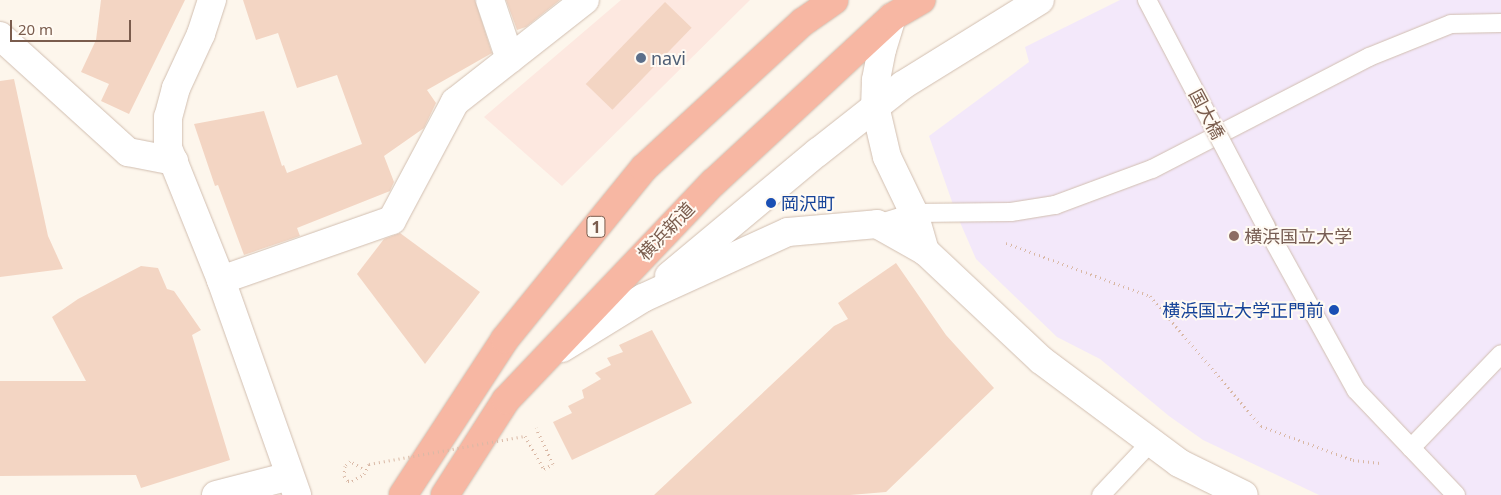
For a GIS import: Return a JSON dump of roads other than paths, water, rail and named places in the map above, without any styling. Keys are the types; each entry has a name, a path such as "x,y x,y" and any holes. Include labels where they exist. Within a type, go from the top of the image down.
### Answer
{"highway":[{"name":"1","path":"403,495 505,339 644,168 803,22 834,0"},
{"name":"横浜新道","path":"445,495 506,400 543,359 713,183 892,17 922,0"}],"street":[{"path":"212,0 201,34 176,88 168,117 168,148 221,280 293,486 216,495"},
{"path":"490,0 510,59"},
{"path":"221,280 392,220 455,102 585,0"},
{"path":"643,298 875,106 903,85 1040,0"},
{"path":"892,17 882,49 876,80 875,106 888,157 914,213 925,251"},
{"path":"0,36 128,152 174,161"},
{"path":"543,359 643,298 788,232 877,224 925,251 1042,360 1179,463 1244,495"}],"lane":[{"name":"国大橋","path":"1147,0 1266,227 1356,390 1456,495"},
{"path":"877,224 914,213 1011,212 1055,205 1152,169 1369,57 1451,24 1501,23"},
{"path":"1411,448 1501,354"},
{"path":"1102,495 1151,442"}],"place":[{"name":"navi","path":"641,58"},
{"name":"岡沢町","path":"771,203"},
{"name":"横浜国立大学","path":"1234,236"},
{"name":"横浜国立大学正門前","path":"1334,310"}]}
